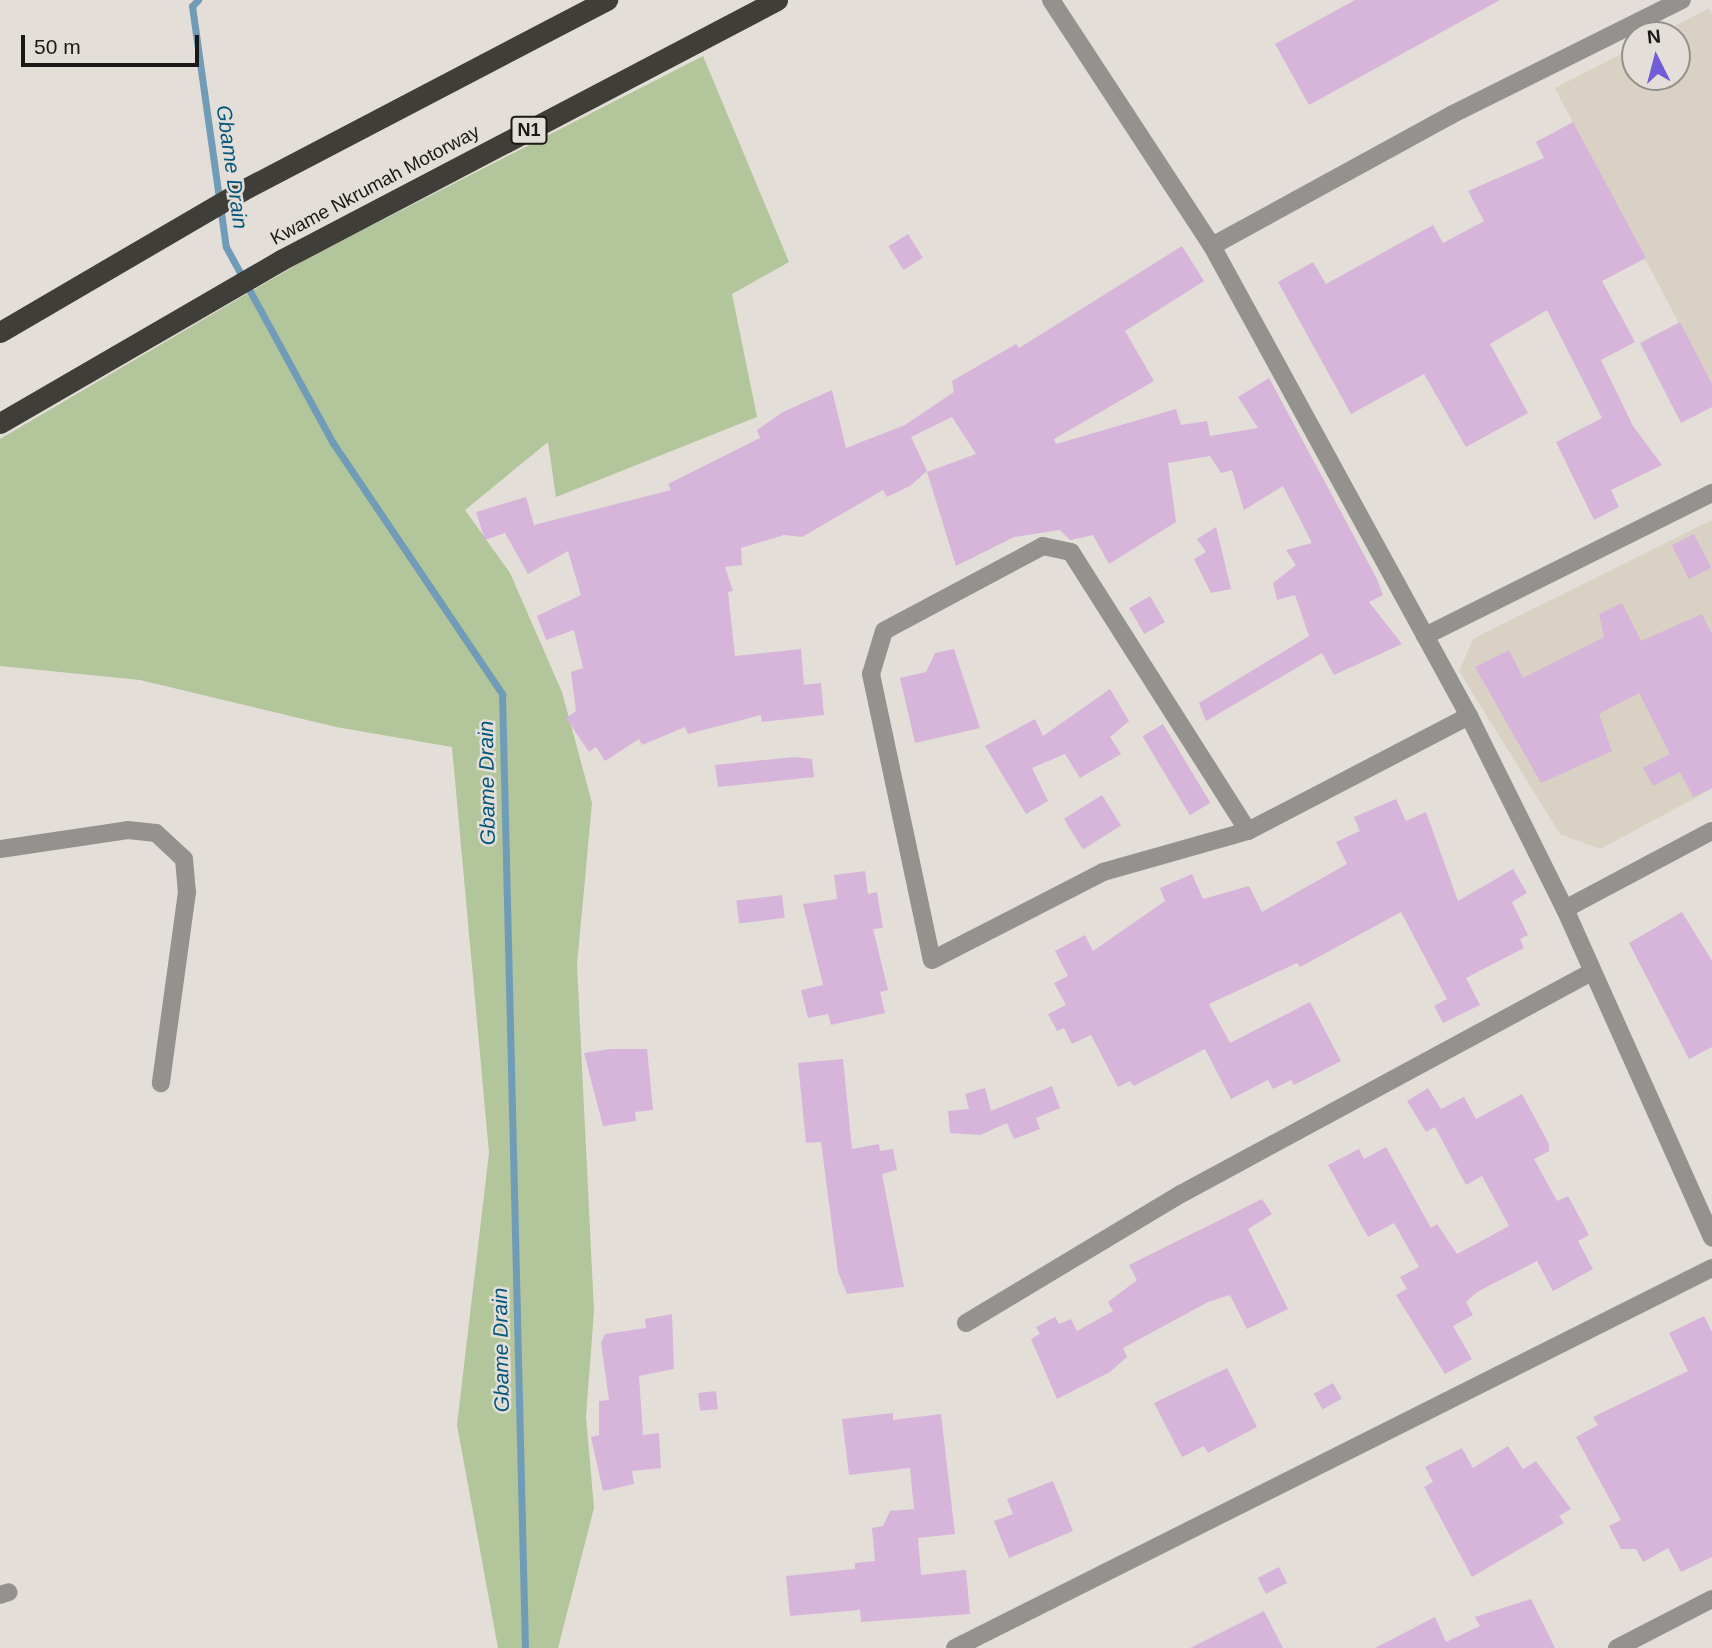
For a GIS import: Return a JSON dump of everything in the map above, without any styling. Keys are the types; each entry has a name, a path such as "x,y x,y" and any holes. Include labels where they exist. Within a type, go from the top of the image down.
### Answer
{"highway":[{"path":"0,332 243,190 607,0"},
{"name":"Kwame Nkrumah Motorway","path":"0,423 281,260 777,0"}],"street":[{"path":"1051,0 1212,246 1469,716 1565,909 1712,1238"},
{"path":"1212,246 1451,115 1682,0"},
{"path":"1425,636 1712,493"},
{"path":"1248,831 1071,552 1043,545 884,632 871,674 932,960 1103,872 1248,831 1469,716"},
{"path":"0,849 128,830 156,833 184,859 187,892 161,1083"},
{"path":"1565,909 1712,831"},
{"path":"965,1323 1254,1153 1591,972"},
{"path":"955,1648 1712,1268"},
{"path":"1617,1648 1712,1599"}],"shaded area":[{"path":"1709,8 1712,14 1712,386 1555,88 1621,54 1621,91 1691,91 1691,21 1684,21"},
{"path":"1712,520 1712,789 1600,849 1560,834 1459,671 1473,639"}],"green space":[{"path":"703,56 789,262 732,294 757,417 556,497 548,442 465,510 510,573 562,692 592,803 577,965 594,1311 586,1417 594,1508 558,1648 498,1648 457,1425 489,1153 452,747 336,727 140,680 0,666 0,439 308,258"}],"building":[{"path":"1355,0 1500,0 1309,105 1275,44"},
{"path":"1573,122 1646,258 1602,281 1635,342 1601,360 1633,426 1662,465 1611,490 1619,507 1594,520 1556,442 1602,418 1547,310 1490,344 1528,413 1466,447 1424,374 1351,414 1278,282 1313,262 1326,284 1433,225 1443,243 1484,221 1468,191 1544,158 1536,142"},
{"path":"908,234 923,258 903,270 888,246"},
{"path":"1182,246 1204,281 1125,331 1154,381 1054,439 1056,444 1176,409 1181,425 1207,421 1210,436 1258,428 1238,397 1269,378 1377,579 1383,595 1369,602 1402,644 1334,675 1322,653 1206,721 1199,703 1309,636 1295,595 1277,600 1273,583 1296,565 1286,550 1312,543 1283,486 1244,510 1232,470 1221,473 1210,456 1168,463 1176,522 1109,564 1093,535 1070,540 1060,530 1014,537 956,566 927,472 976,454 952,417 911,437 927,471 910,486 887,497 883,490 802,537 784,535 741,548 742,565 725,567 733,591 728,592 735,656 801,649 804,685 821,683 824,715 762,722 761,715 688,734 685,727 642,745 639,739 605,761 596,747 589,752 566,718 576,711 571,672 583,668 574,630 546,640 537,616 581,595 568,551 528,574 505,533 485,540 476,512 526,497 534,525 671,490 668,484 760,438 757,430 783,412 832,390 846,448 905,425 954,392 952,381 1016,344 1019,348"},
{"path":"1680,322 1712,384 1712,407 1681,423 1640,343"},
{"path":"1216,527 1231,589 1211,593 1194,559 1206,552 1197,539"},
{"path":"1694,534 1711,568 1689,579 1672,545"},
{"path":"1150,596 1165,622 1144,634 1129,608"},
{"path":"1622,603 1641,641 1702,614 1712,634 1712,788 1693,797 1680,772 1653,786 1643,768 1670,754 1639,693 1599,714 1612,751 1541,783 1475,667 1509,650 1523,678 1604,637 1599,614"},
{"path":"954,649 980,728 915,743 900,678 926,672 935,653"},
{"path":"1110,689 1129,721 1110,737 1121,754 1080,778 1065,754 1032,768 1048,801 1026,814 985,746 1035,719 1043,736"},
{"path":"1163,724 1210,803 1190,815 1142,736"},
{"path":"795,757 812,759 814,777 718,787 715,765"},
{"path":"1102,795 1121,826 1083,849 1064,819"},
{"path":"1396,799 1406,821 1426,812 1458,901 1513,869 1527,893 1512,902 1528,935 1520,939 1524,948 1466,978 1480,1005 1443,1023 1434,1006 1447,999 1401,912 1300,967 1297,963 1209,1004 1230,1043 1310,1002 1341,1061 1294,1085 1291,1080 1273,1089 1268,1080 1231,1099 1205,1049 1134,1086 1130,1081 1118,1087 1091,1035 1072,1044 1064,1028 1057,1031 1048,1014 1066,1005 1054,983 1068,976 1055,951 1085,935 1093,951 1165,901 1160,888 1192,874 1203,899 1249,886 1262,912 1347,864 1336,842 1360,831 1354,817"},
{"path":"865,871 868,894 877,892 883,928 873,929 888,990 880,992 885,1013 831,1025 828,1014 808,1018 801,990 823,985 803,904 837,899 834,875"},
{"path":"782,895 785,918 739,923 736,901"},
{"path":"1682,912 1712,961 1712,1047 1689,1059 1629,943"},
{"path":"611,1049 647,1049 653,1110 635,1112 636,1121 603,1126 584,1053"},
{"path":"843,1059 852,1149 879,1144 880,1151 893,1149 897,1170 882,1174 904,1287 847,1294 838,1272 821,1142 806,1143 798,1063"},
{"path":"1052,1086 1060,1108 1036,1118 1040,1129 1014,1139 1007,1123 980,1135 950,1133 948,1111 969,1109 965,1094 985,1088 991,1111"},
{"path":"1428,1088 1441,1109 1464,1097 1476,1119 1522,1094 1549,1144 1549,1151 1534,1159 1557,1201 1568,1196 1589,1235 1578,1241 1593,1269 1553,1291 1537,1261 1477,1292 1466,1302 1473,1315 1453,1326 1472,1359 1445,1374 1396,1295 1407,1289 1400,1277 1419,1267 1394,1223 1368,1237 1328,1165 1359,1149 1364,1159 1386,1147 1431,1228 1437,1224 1457,1254 1509,1226 1482,1176 1466,1185 1435,1127 1426,1132 1407,1101"},
{"path":"1262,1199 1272,1214 1248,1229 1288,1309 1247,1329 1230,1295 1208,1302 1123,1348 1127,1357 1110,1372 1057,1399 1031,1339 1040,1334 1036,1327 1055,1317 1059,1324 1071,1319 1077,1331 1113,1311 1108,1302 1137,1280 1129,1265"},
{"path":"672,1314 674,1369 639,1376 643,1435 659,1433 661,1468 632,1471 634,1484 603,1491 591,1437 599,1435 599,1401 609,1400 601,1343 605,1334 646,1328 645,1319"},
{"path":"1704,1316 1712,1332 1712,1557 1681,1572 1668,1548 1643,1562 1636,1549 1621,1549 1609,1526 1621,1520 1576,1437 1598,1425 1593,1417 1688,1371 1669,1333"},
{"path":"1227,1368 1257,1427 1208,1453 1204,1446 1182,1457 1154,1403"},
{"path":"1333,1383 1342,1399 1322,1409 1314,1394"},
{"path":"716,1391 718,1409 700,1411 698,1393"},
{"path":"893,1413 893,1420 941,1414 955,1534 918,1538 921,1575 966,1570 970,1614 861,1622 860,1610 790,1616 786,1576 855,1569 855,1563 875,1561 872,1528 883,1526 890,1511 914,1509 910,1468 849,1475 842,1419"},
{"path":"1508,1446 1523,1469 1536,1461 1571,1509 1559,1516 1564,1523 1472,1577 1424,1487 1433,1482 1425,1467 1462,1448 1473,1468"},
{"path":"1053,1481 1073,1531 1009,1558 994,1521 1013,1514 1007,1499"},
{"path":"1279,1567 1287,1583 1266,1594 1258,1578"},
{"path":"1531,1599 1555,1648 1375,1648 1435,1617 1446,1642 1480,1626 1475,1617"},
{"path":"1264,1611 1283,1648 1190,1648"}],"waterway":[{"name":"Gbame Drain","path":"198,0 192,6 226,247 333,443 502,694 525,1648"}]}
